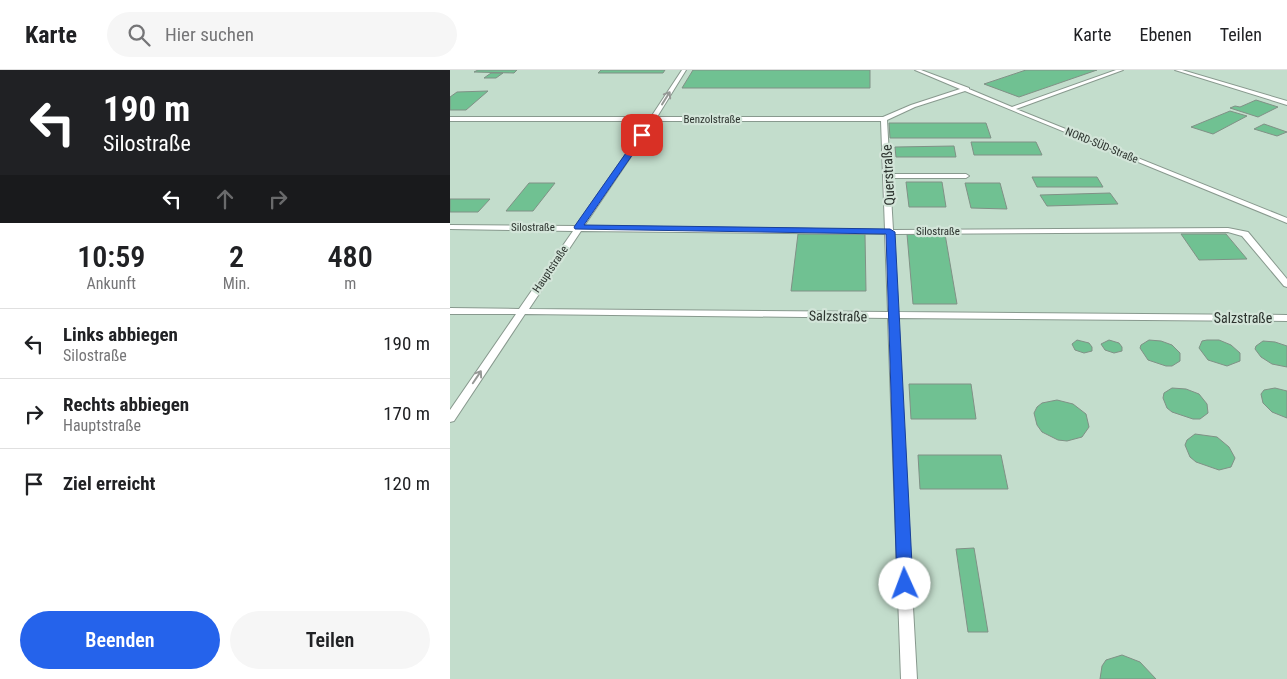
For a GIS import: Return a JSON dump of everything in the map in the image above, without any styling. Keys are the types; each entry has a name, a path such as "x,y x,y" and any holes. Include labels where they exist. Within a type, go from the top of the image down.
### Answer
{"lane":[{"name":"Hauptstraße","path":"450,418 653,119 684,70"},
{"name":"NORD-SÜD-Straße","path":"917,70 1287,221"},
{"path":"1013,108 1121,70"},
{"path":"1177,70 1287,103"},
{"path":"884,119 913,106 967,89"},
{"name":"Benzolstraße","path":"450,119 884,119"},
{"name":"Querstraße","path":"884,119 909,679"},
{"path":"888,176 966,176"},
{"name":"Silostraße","path":"450,227 890,232 1228,230 1245,234 1287,284"},
{"name":"Salzstraße","path":"450,311 1287,318"}],"shaded area":[{"path":"450,70 1287,70 1287,679 450,679"}],"building":[{"path":"478,70 517,70 514,73 474,72"},
{"path":"601,70 665,70 663,73 598,73"},
{"path":"693,70 870,70 870,88 682,88"},
{"path":"1026,70 1097,70 1019,97 984,84"},
{"path":"491,73 503,73 496,78 484,78"},
{"path":"488,91 466,110 450,110 450,97 457,92"},
{"path":"1256,100 1278,107 1258,117 1230,108 1240,107"},
{"path":"1230,111 1247,116 1213,134 1191,127"},
{"path":"889,123 986,123 991,138 890,138"},
{"path":"1264,124 1287,132 1277,136 1254,129"},
{"path":"971,142 1036,142 1042,155 974,155"},
{"path":"954,146 956,157 896,157 895,147"},
{"path":"1032,177 1097,177 1103,187 1037,187"},
{"path":"906,182 942,182 946,207 909,207"},
{"path":"529,183 555,183 533,211 506,211"},
{"path":"965,183 1000,183 1007,209 971,208"},
{"path":"1110,193 1118,204 1047,206 1040,195"},
{"path":"450,199 490,199 478,212 450,212"},
{"path":"798,234 865,234 866,291 791,291"},
{"path":"907,234 945,234 957,304 913,304"},
{"path":"1181,234 1226,234 1247,259 1199,260"},
{"path":"1077,340 1089,343 1092,351 1084,353 1075,350 1072,344"},
{"path":"1109,340 1119,343 1122,351 1114,353 1105,350 1101,344"},
{"path":"1149,340 1161,341 1172,345 1180,353 1180,361 1172,366 1166,366 1148,360 1140,348 1141,345"},
{"path":"1219,340 1231,345 1240,353 1240,361 1227,366 1208,360 1199,348 1202,341"},
{"path":"1263,341 1287,346 1287,367 1272,364 1261,357 1255,349"},
{"path":"909,384 971,384 976,419 911,419"},
{"path":"1172,388 1186,389 1199,394 1207,404 1208,413 1200,419 1193,419 1172,412 1167,408 1163,398 1164,393"},
{"path":"1275,388 1287,391 1287,418 1272,412 1263,403 1261,394 1264,390"},
{"path":"1057,400 1073,404 1086,414 1089,427 1082,437 1067,441 1058,440 1042,432 1037,425 1034,413 1037,407 1042,403"},
{"path":"1195,434 1217,437 1229,447 1235,458 1231,467 1219,470 1196,462 1190,457 1185,445 1187,440"},
{"path":"918,455 1001,455 1008,489 920,489"},
{"path":"974,548 988,632 968,632 956,549"},
{"path":"1122,655 1140,662 1156,679 1100,679 1102,666 1106,660"}],"route":[{"path":"642,135 578,227 890,232 905,584"}]}
